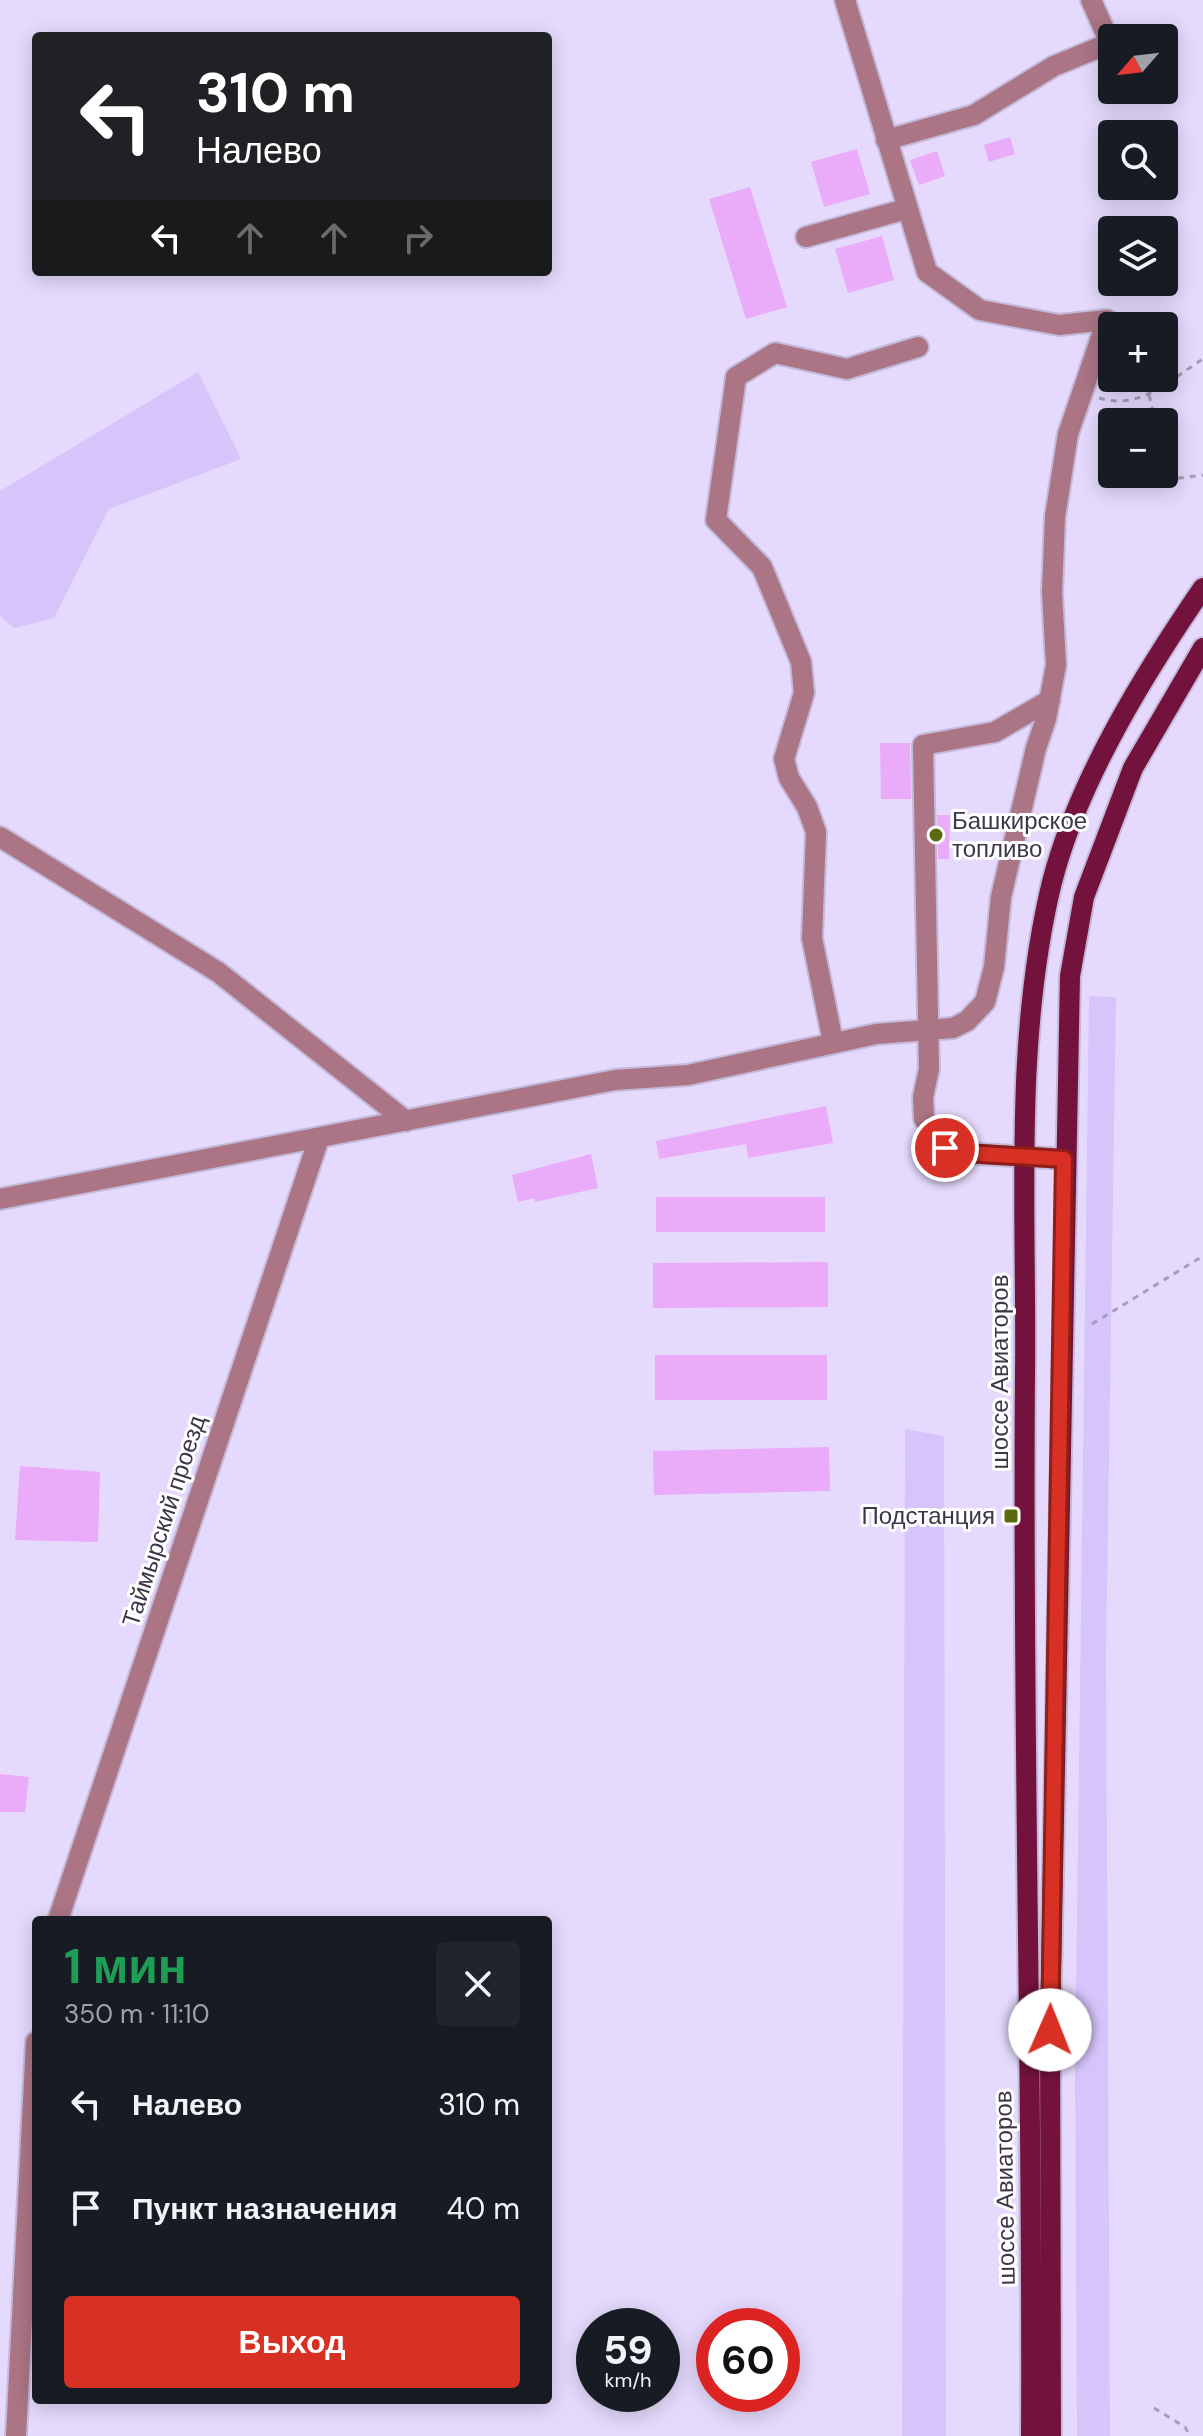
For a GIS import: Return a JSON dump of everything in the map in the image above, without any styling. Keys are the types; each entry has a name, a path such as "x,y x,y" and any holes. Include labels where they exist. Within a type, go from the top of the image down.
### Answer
{"main road":[{"name":"шоссе Авиаторов","path":"1031,2436 1026,1157 1029,1015 1053,879 1106,748 1156,658 1203,588"},
{"name":"шоссе Авиаторов","path":"1051,2436 1050,2030 1064,1159 1070,976 1084,897 1133,768 1203,648"}],"street":[{"path":"0,1199 615,1080 688,1075 876,1034 929,1027 953,1028 967,1021 985,1002 994,967 1001,897 1056,665 1052,592 1055,517 1068,434 1107,320 1059,325 980,310 927,272 845,0"},
{"path":"886,140 974,115 1054,66 1110,43 1091,0"},
{"path":"806,237 906,209"},
{"path":"832,1037 812,938 816,832 807,807 789,778 784,759 804,693 801,662 762,567 716,520 719,479 736,377 775,353 847,369 918,347"},
{"path":"1050,700 995,732 923,745 929,1027 929,1069 923,1097 924,1119 945,1148 965,1153 1064,1159"},
{"path":"0,837 218,972 406,1121"},
{"name":"Таймырский проезд","path":"59,1916 319,1138"},
{"path":"16,2436 32,2121"}],"path":[{"path":"1082,393 1115,403 1149,395 1203,359"},
{"path":"1149,395 1152,408"},
{"path":"1178,478 1203,475"},
{"path":"1092,1324 1203,1256"},
{"path":"1154,2408 1185,2427 1190,2436"}],"shaded area":[{"path":"198,372 241,459 109,509 54,618 14,628 0,616 0,491"},
{"path":"1089,996 1116,997 1106,1656 1110,2436 1077,2436 1075,2073"},
{"path":"905,1429 944,1436 946,2436 902,2436"}],"building":[{"path":"1010,137 1015,154 989,162 984,145"},
{"path":"857,149 870,194 824,207 811,162"},
{"path":"937,151 945,176 919,185 910,160"},
{"path":"750,187 787,307 746,319 709,199"},
{"path":"882,236 894,280 848,293 835,249"},
{"path":"880,743 910,743 911,799 881,799"},
{"path":"937,815 950,815 949,859 938,859"},
{"path":"826,1106 833,1143 748,1158 746,1144 659,1159 656,1141"},
{"path":"591,1154 598,1188 535,1202 534,1198 518,1202 512,1175"},
{"path":"656,1197 825,1197 825,1232 656,1232"},
{"path":"828,1262 828,1307 653,1308 653,1263"},
{"path":"655,1355 827,1355 827,1400 655,1400"},
{"path":"829,1447 830,1491 654,1495 653,1451"},
{"path":"20,1466 100,1472 98,1542 15,1540"},
{"path":"0,1774 29,1777 25,1812 0,1812"}],"place":[{"name":"Башкирское топливо","path":"936,835"},
{"name":"Подстанция","path":"1011,1516"}],"route":[{"path":"945,1148 965,1153 1064,1159 1050,2030"}]}
